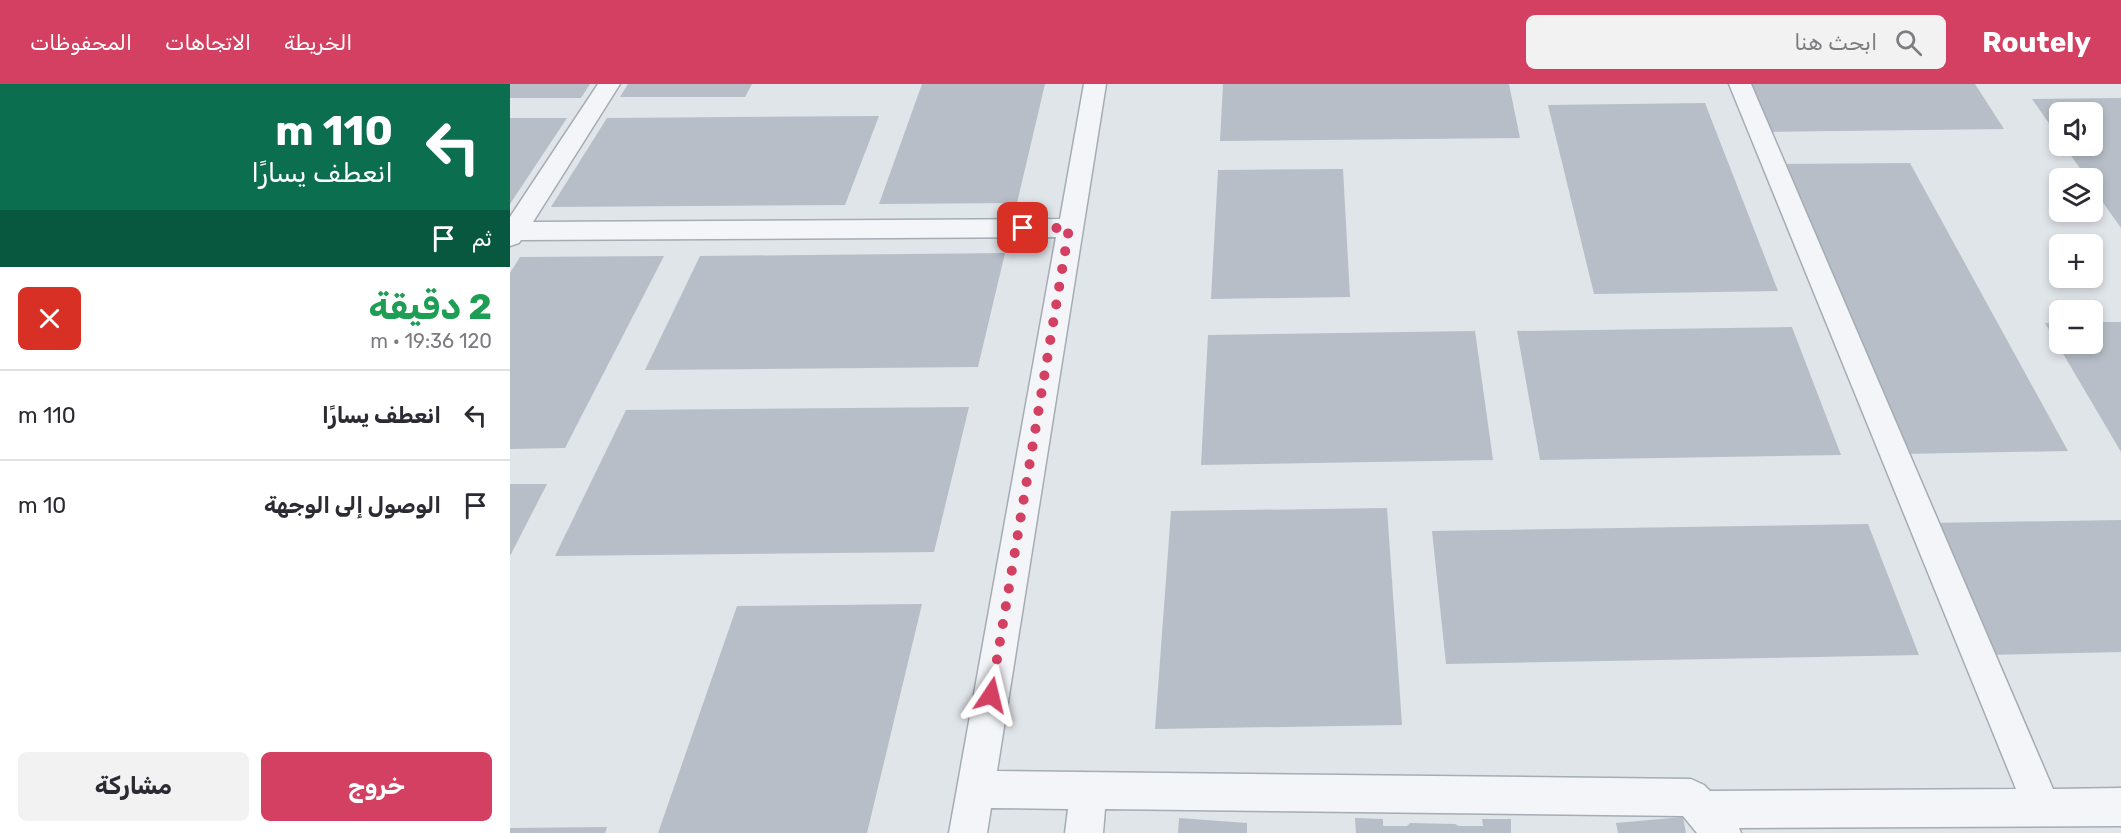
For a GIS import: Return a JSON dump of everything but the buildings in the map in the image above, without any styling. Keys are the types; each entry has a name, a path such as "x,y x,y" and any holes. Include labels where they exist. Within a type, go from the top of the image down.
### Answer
{"street":[{"path":"511,233 609,84"},
{"path":"968,833 1095,84"},
{"path":"1740,84 2042,807"},
{"path":"511,233 1069,228"},
{"path":"975,789 1692,798 1713,822 2042,807 2121,807"},
{"path":"1084,833 1089,791"}],"route":[{"path":"991,695 1069,228 1023,228"}]}
